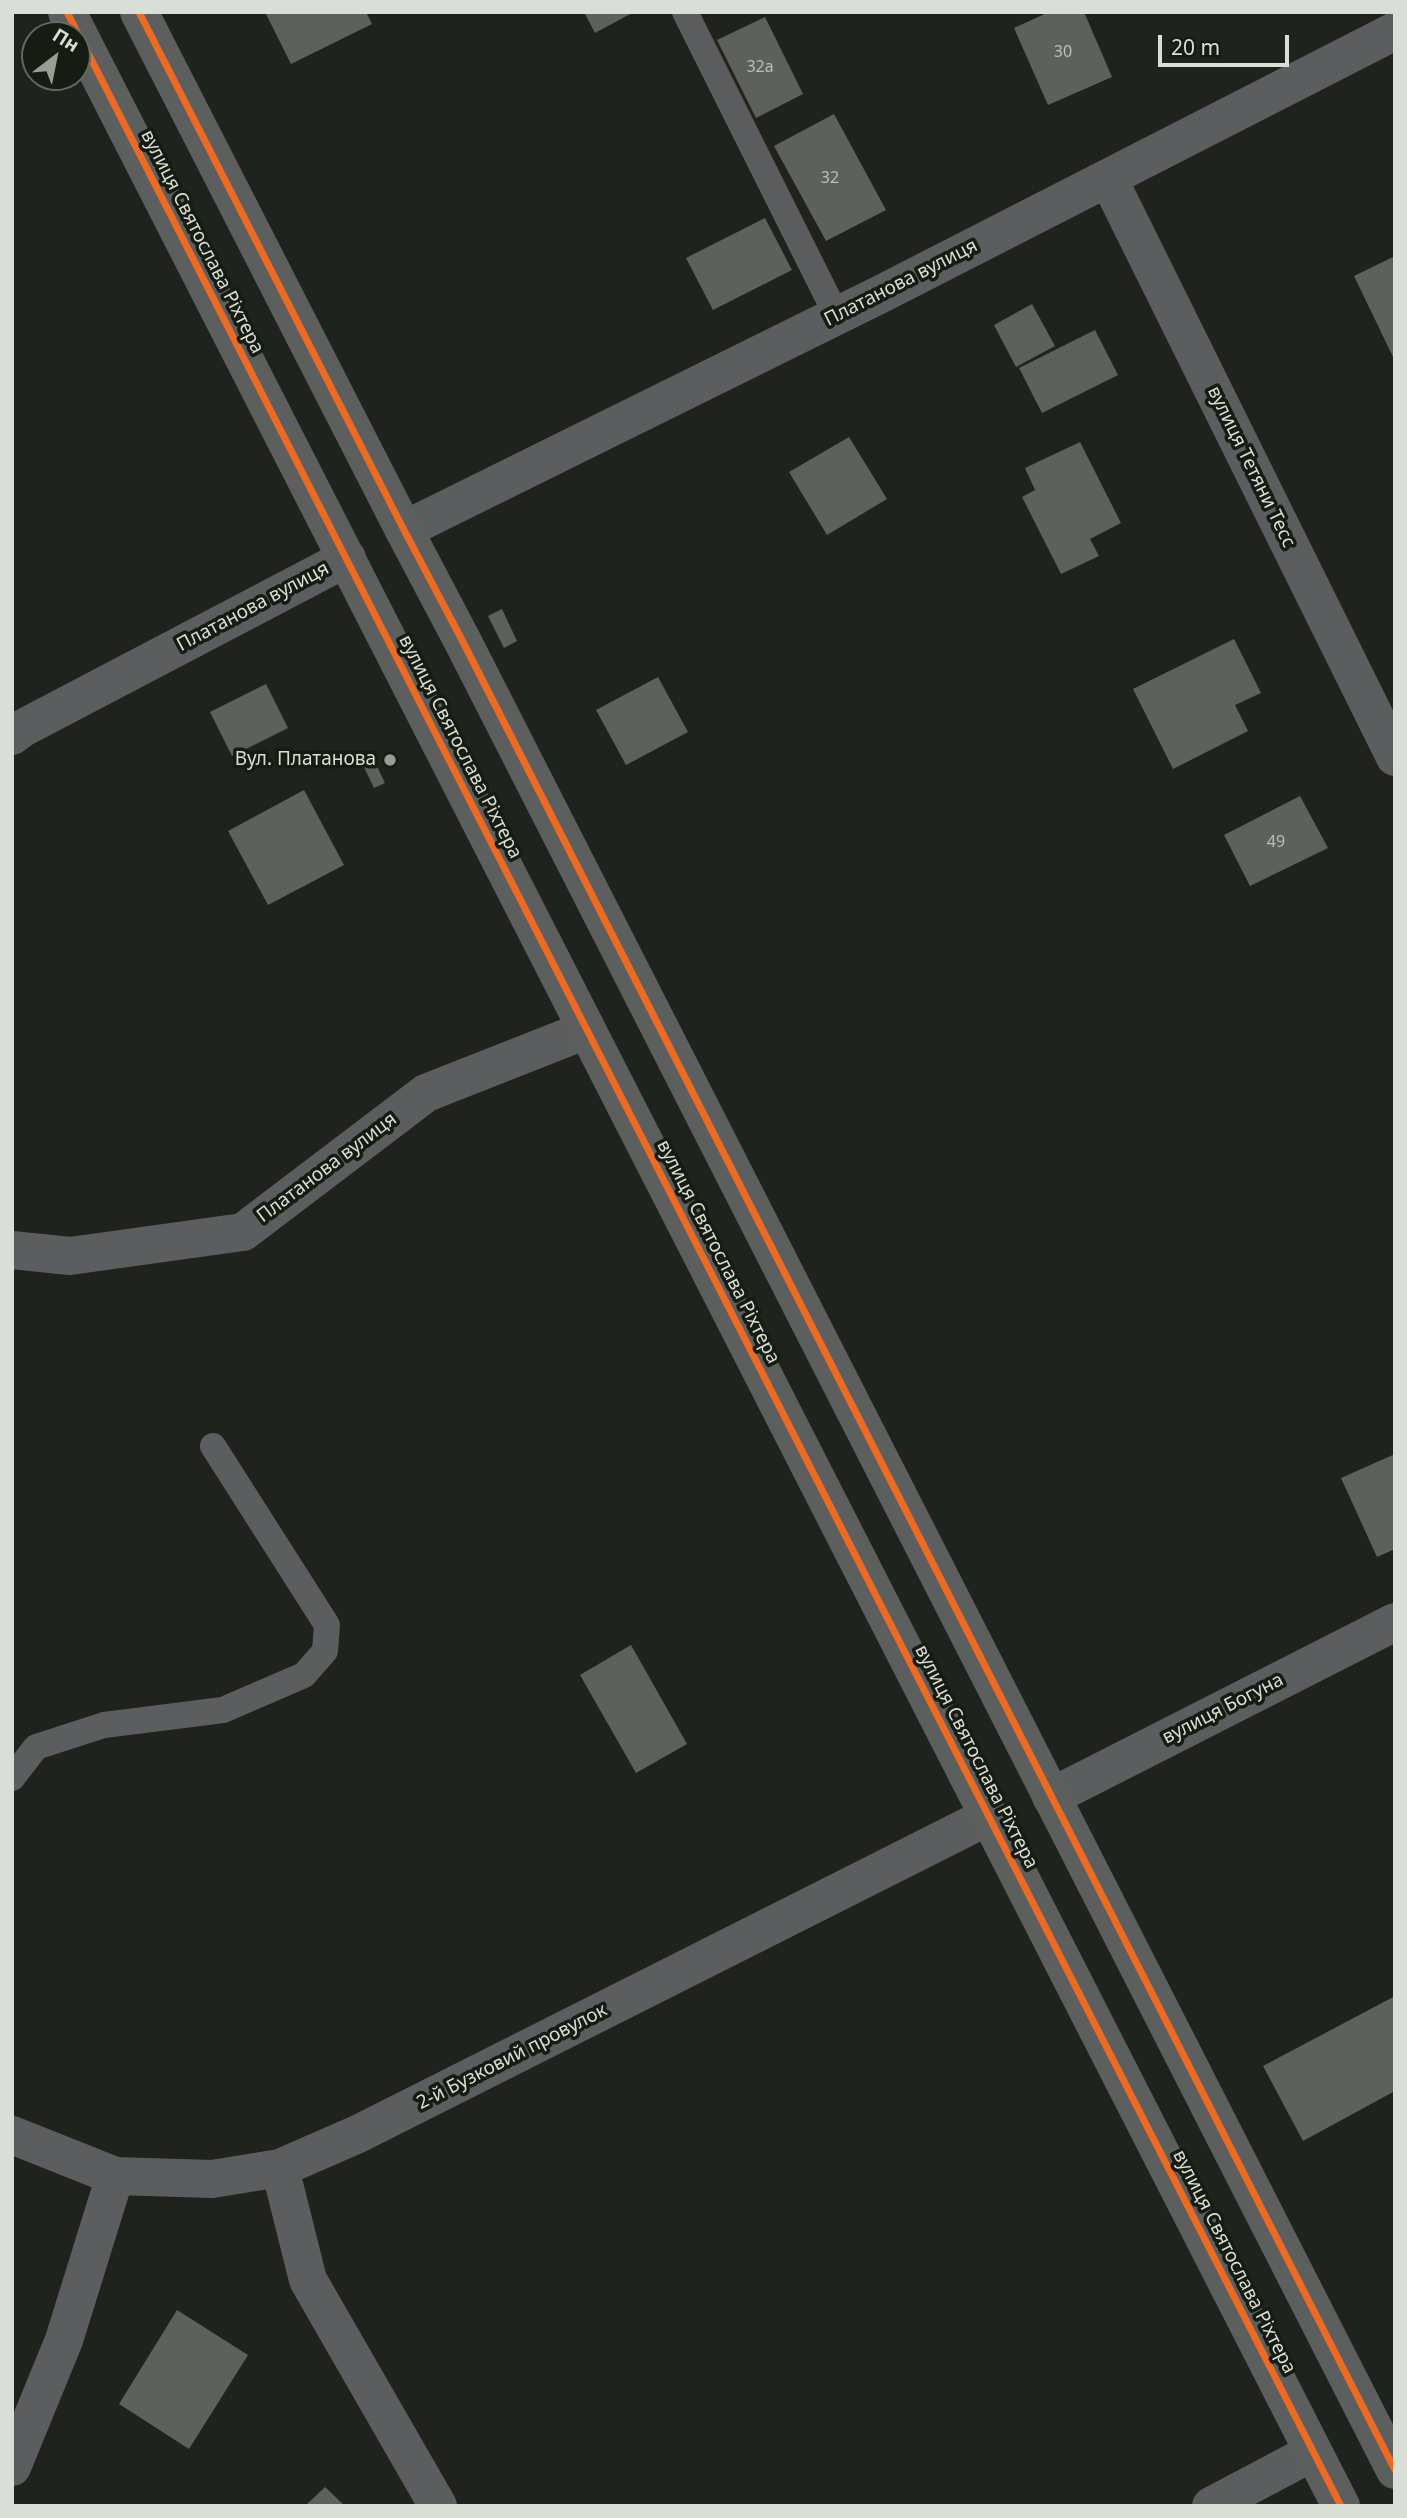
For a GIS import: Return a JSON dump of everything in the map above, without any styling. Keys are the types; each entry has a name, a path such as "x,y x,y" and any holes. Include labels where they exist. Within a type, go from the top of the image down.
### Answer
{"main road":[{"name":"вулиця Святослава Ріхтера","path":"66,12 1341,2506"},
{"path":"139,12 1395,2470"}],"street":[{"name":"Платанова вулиця","path":"404,530 837,316 1395,31"},
{"name":"вулиця Тетяни Тесс","path":"1108,178 1395,757"},
{"name":"Платанова вулиця","path":"12,736 347,558"},
{"name":"Платанова вулиця","path":"12,1250 69,1256 243,1232 426,1093 586,1030"},
{"name":"вулиця Богуна","path":"1051,1797 1395,1622"},
{"name":"2-й Бузковий провулок","path":"12,2135 116,2176 212,2179 280,2168 358,2134 989,1816"},
{"path":"280,2168 308,2280 438,2506"},
{"path":"12,2467 64,2340 116,2176"},
{"path":"1211,2506 1313,2452"}],"lane":[{"path":"685,12 837,316"},
{"path":"12,1778 36,1746 104,1725 222,1710 304,1675 325,1651 327,1625 213,1446"}],"building":[{"path":"265,12 366,12 372,24 291,64"},
{"path":"584,12 634,12 595,33"},
{"path":"1049,12 1084,12 1112,77 1048,105 1014,28"},
{"path":"765,17 803,94 756,118 717,40"},
{"path":"834,114 886,210 826,241 774,146"},
{"path":"765,218 792,270 713,310 686,258"},
{"path":"1395,256 1395,361 1354,276"},
{"path":"1032,304 1055,346 1016,367 994,325"},
{"path":"1095,330 1118,375 1042,413 1019,368"},
{"path":"849,437 887,499 827,535 789,472"},
{"path":"1080,442 1121,523 1090,539 1099,556 1061,574 1022,497 1035,490 1025,468"},
{"path":"502,609 517,641 504,648 488,616"},
{"path":"1234,639 1261,693 1235,705 1248,731 1173,769 1133,689"},
{"path":"658,677 688,732 626,765 596,710"},
{"path":"266,684 288,728 232,756 210,712"},
{"path":"372,756 385,783 374,788 361,761"},
{"path":"304,790 344,865 268,905 228,831"},
{"path":"1300,796 1328,848 1250,886 1224,835"},
{"path":"1395,1454 1395,1549 1377,1557 1341,1478"},
{"path":"631,1645 687,1744 636,1773 580,1675"},
{"path":"1395,1996 1395,2091 1303,2141 1263,2066"},
{"path":"177,2310 248,2355 189,2449 119,2404"},
{"path":"325,2487 345,2506 305,2506"}],"cycle path":[{"path":"67,12 1341,2506"},
{"path":"139,12 1395,2470"}],"place":[{"name":"Вул. Платанова","path":"390,760"}]}
